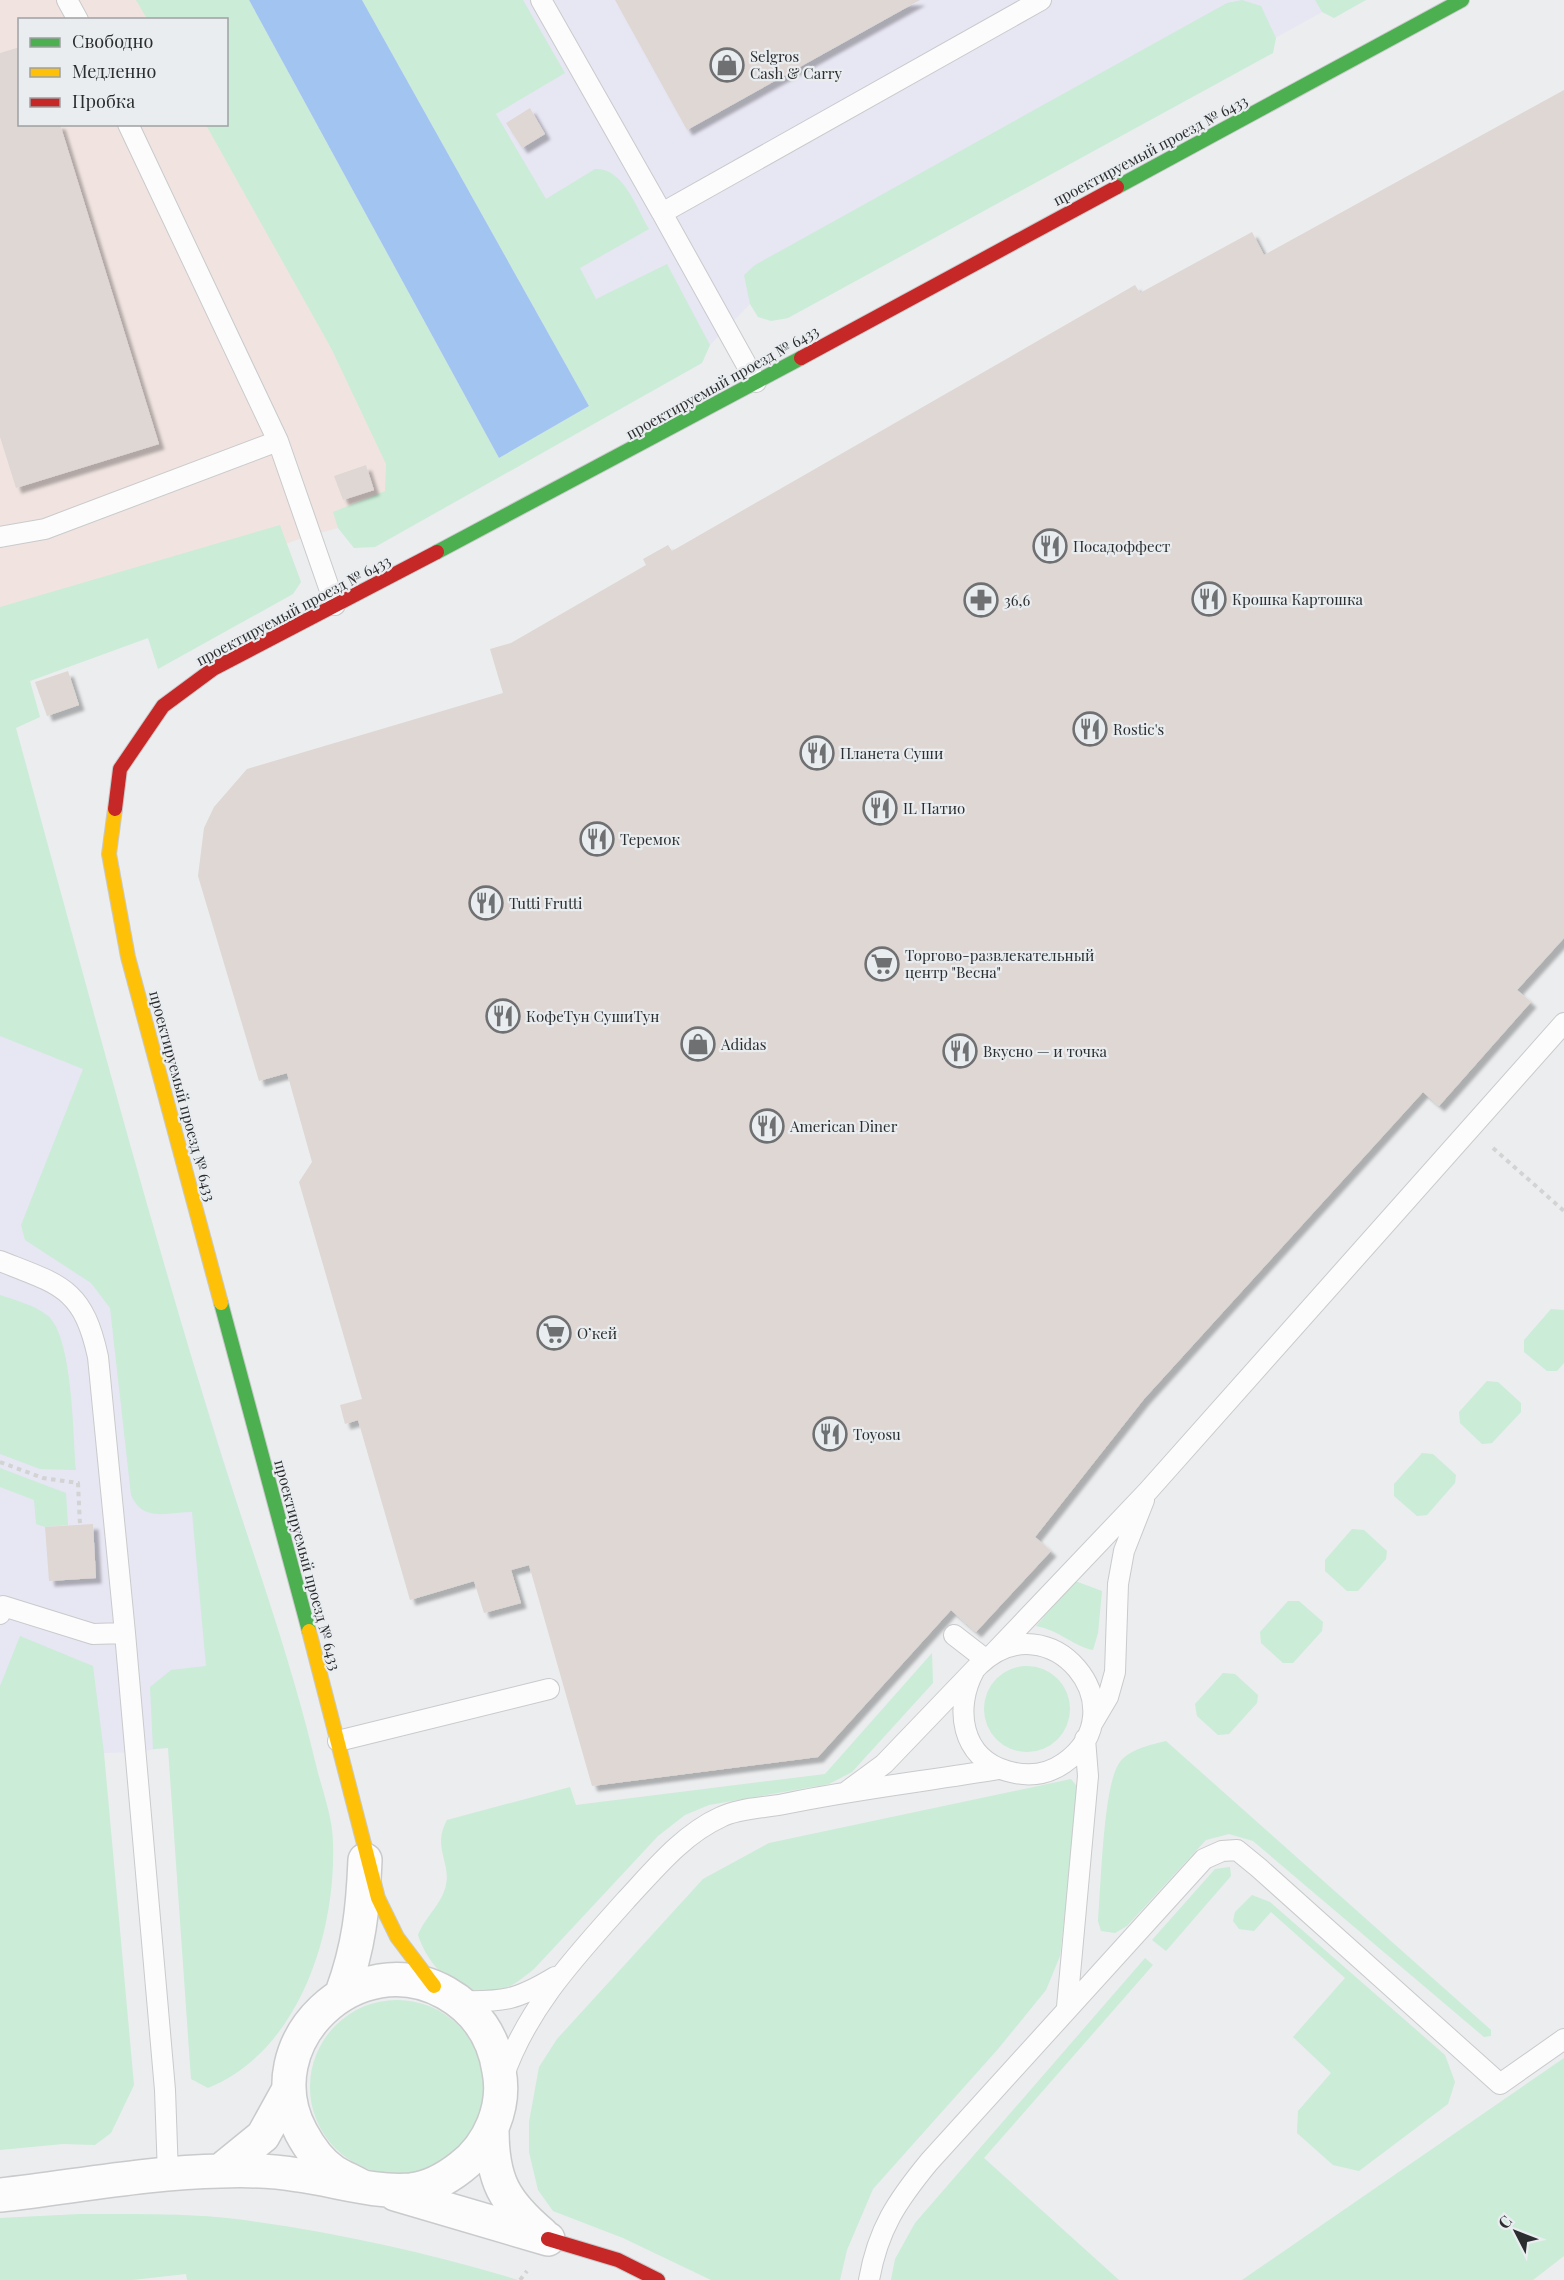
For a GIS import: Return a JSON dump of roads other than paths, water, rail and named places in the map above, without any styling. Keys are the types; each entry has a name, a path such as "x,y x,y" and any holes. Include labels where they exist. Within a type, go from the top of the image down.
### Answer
{"street":[{"name":"проектируемый проезд № 6433","path":"447,1994 403,1947 387,1918 365,1852 338,1741 128,957 109,854 120,769 163,706 213,669 756,382 1462,0"},
{"path":"342,1993 354,1960 363,1916 365,1852"},
{"path":"492,2130 473,2158 446,2179 414,2190 370,2188 333,2171 310,2149 295,2121 289,2089 292,2060 302,2034 319,2011 342,1993 372,1982 404,1980 447,1994 482,2024 496,2052 502,2084 499,2107 492,2130 492,2158 506,2199 522,2217 548,2239"},
{"path":"220,2171 263,2136 289,2089"},
{"path":"0,2195 220,2171 296,2174 433,2203 618,2260 658,2280"}],"lane":[{"path":"67,0 77,18"},
{"path":"541,0 756,382"},
{"path":"662,213 1041,0"},
{"path":"129,126 278,441 335,605"},
{"path":"0,537 45,529 278,441"},
{"path":"843,1794 884,1764 1148,1491 1564,1023"},
{"path":"0,1261 47,1280 69,1293 84,1310 92,1329 98,1357 126,1633 165,2090 168,2175"},
{"path":"1067,2007 1088,1776 1087,1734 1093,1716 1090,1690 1081,1672 1068,1658 1056,1651 1031,1644 1008,1646 984,1661 963,1695 964,1726 971,1744 979,1754 999,1769 1019,1775 1039,1774 1058,1767 1074,1756 1087,1734 1108,1697 1115,1672 1118,1584 1124,1551 1148,1491"},
{"path":"0,1614 3,1606 93,1634 126,1633"},
{"path":"954,1635 984,1661"},
{"path":"338,1741 549,1689"},
{"path":"502,2084 513,2049 525,2025 560,1974 657,1867 696,1833 722,1816 999,1769"},
{"path":"869,2280 874,2251 884,2224 901,2197 1067,2007 1204,1859 1222,1851 1237,1850 1500,2084 1564,2039"},
{"path":"447,1994 490,2002 524,1996 560,1974"}],"water":[{"path":"249,0 362,0 589,406 499,458"}],"place":[{"name":"Selgros Cash & Carry","path":"727,65"},
{"name":"Посадоффест","path":"1050,546"},
{"name":"Крошка Картошка","path":"1209,599"},
{"name":"36,6","path":"981,600"},
{"name":"Rostic's","path":"1090,729"},
{"name":"Планета Суши","path":"817,753"},
{"name":"IL Патио","path":"880,808"},
{"name":"Теремок","path":"597,839"},
{"name":"Tutti Frutti","path":"486,903"},
{"name":"Торгово-развлекательный центр \"Весна\"","path":"882,964"},
{"name":"КофеТун СушиТун","path":"503,1016"},
{"name":"Adidas","path":"698,1044"},
{"name":"Вкусно — и точка","path":"960,1051"},
{"name":"American Diner","path":"767,1126"},
{"name":"О’кей","path":"554,1333"},
{"name":"Toyosu","path":"830,1434"}]}
